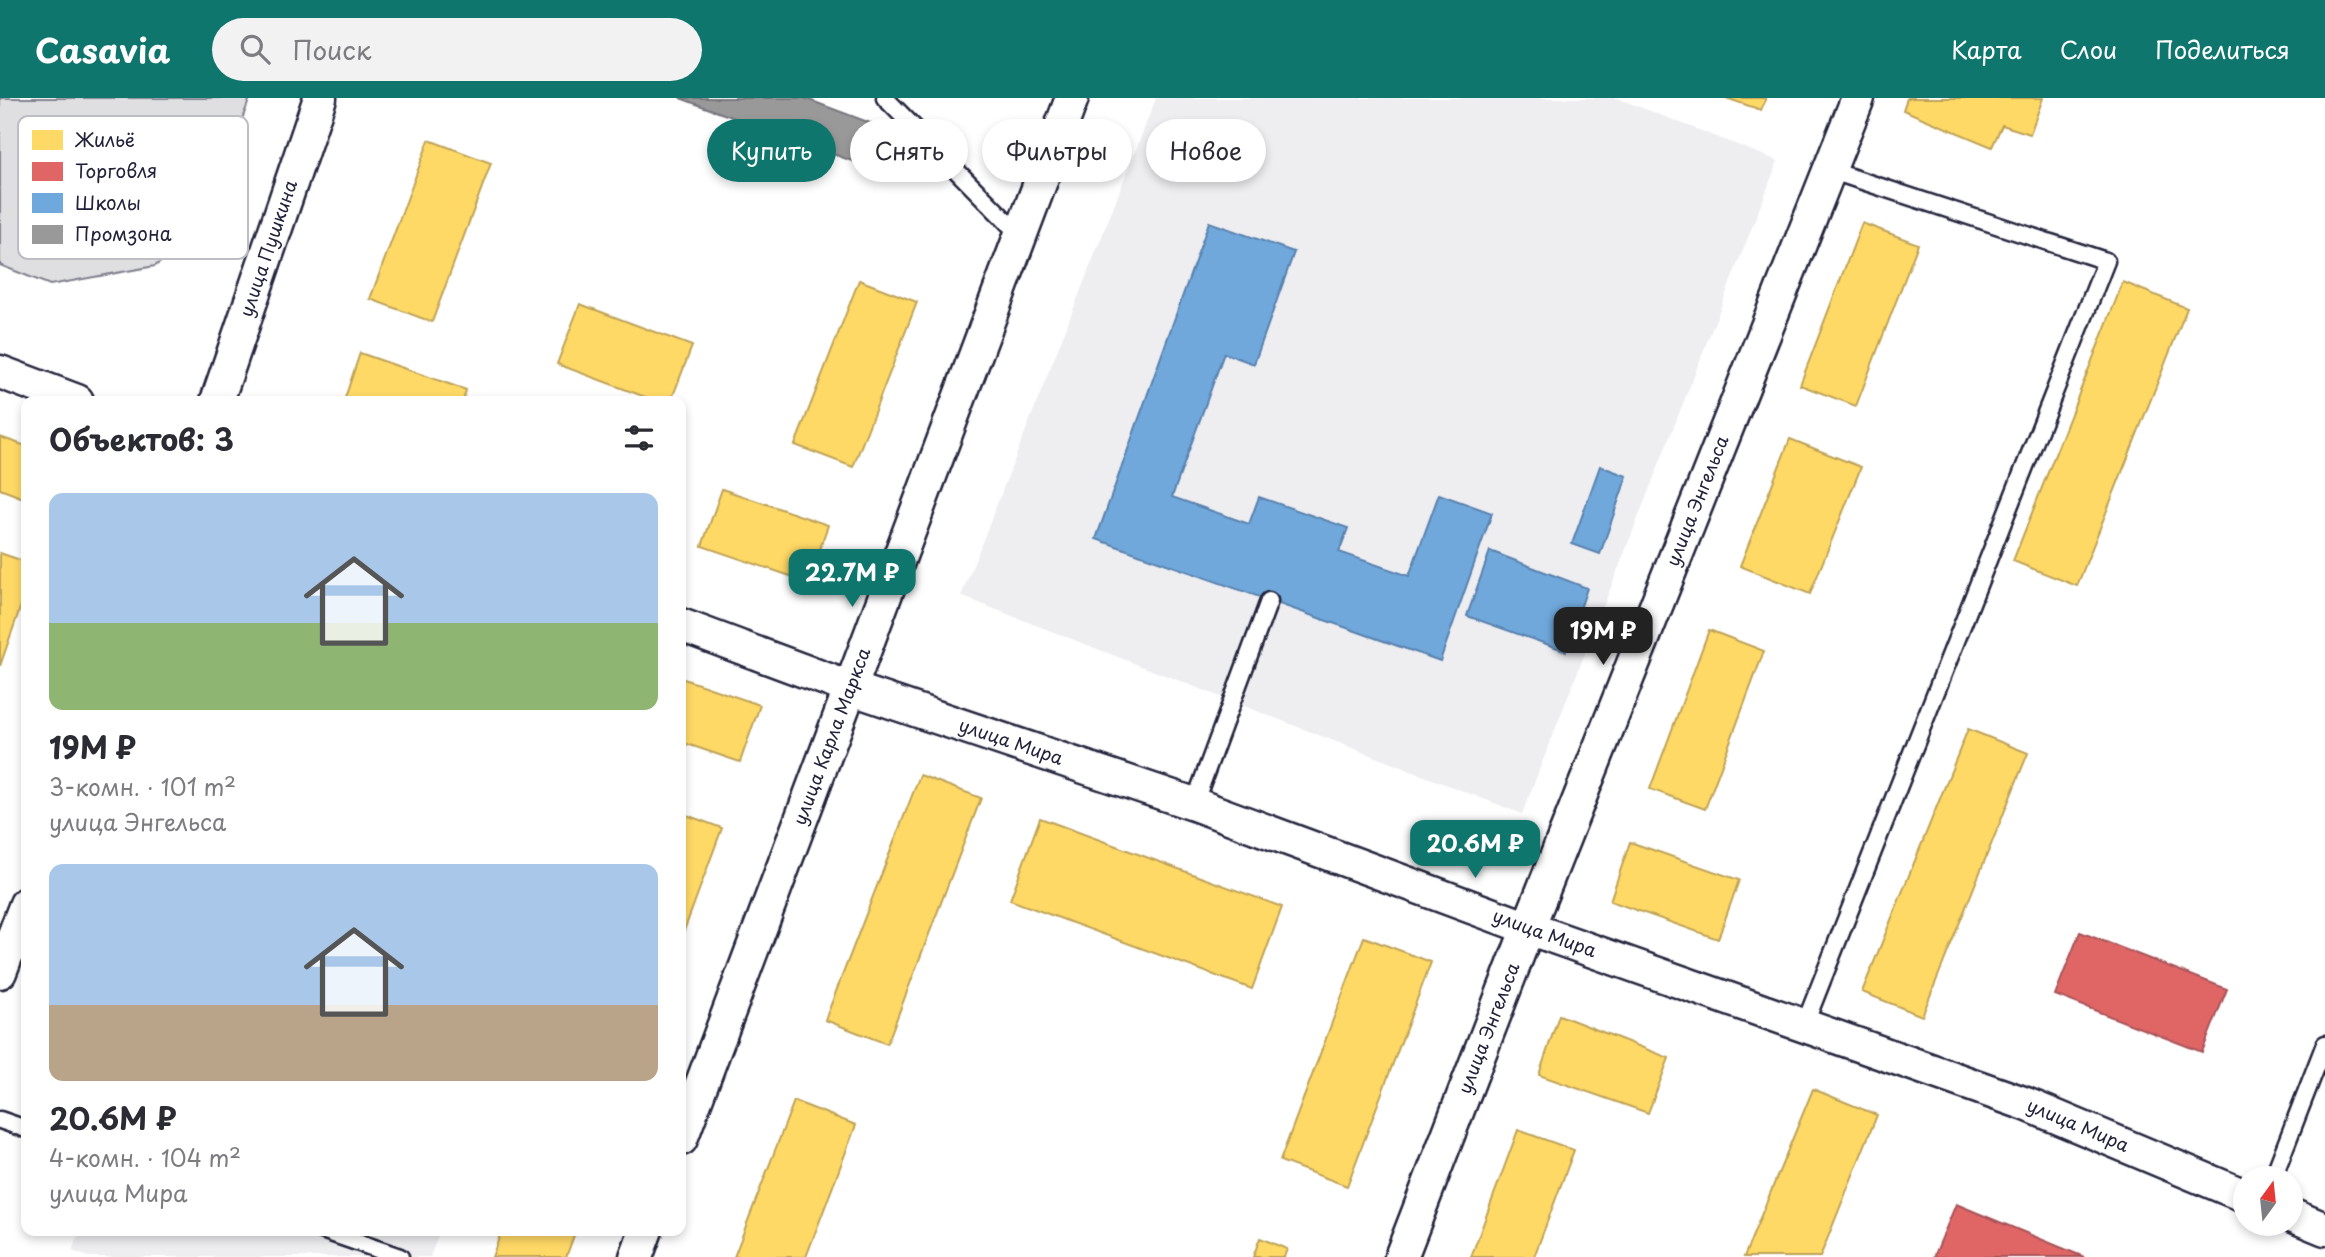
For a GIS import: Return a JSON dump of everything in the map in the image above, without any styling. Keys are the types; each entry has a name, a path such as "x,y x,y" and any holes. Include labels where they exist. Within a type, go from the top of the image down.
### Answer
{"street":[{"name":"улица Пушкина","path":"219,396 320,98"},
{"name":"улица Карла Маркса","path":"686,1126 1072,98"},
{"name":"улица Энгельса","path":"1401,1257 1528,928 1858,98"},
{"path":"0,372 64,396"},
{"name":"улица Мира","path":"686,627 850,688 1194,804 1528,928 2026,1104 2233,1191"},
{"path":"0,972 21,917"},
{"path":"2303,1220 2325,1229"},
{"path":"636,1257 644,1236"}],"lane":[{"path":"885,98 1020,235"},
{"path":"1804,1026 2106,261 1829,170"},
{"path":"1194,804 1269,601"},
{"path":"2278,1166 2325,1044"},
{"path":"0,1120 21,1127"},
{"path":"339,1236 400,1257"}],"shaded area":[{"path":"0,98 250,98 243,116 18,116 18,259 165,259 155,266 50,285 0,265"},
{"path":"1156,98 1617,98 1778,161 1522,814 961,596 1123,182 1132,182 1132,159 1146,124 1146,182 1266,182 1266,119 1148,119"},
{"path":"78,1236 438,1236 430,1257 88,1257 72,1251"}],"building: Жильё":[{"path":"1726,98 1766,98 1761,110"},
{"path":"1907,98 2043,98 2030,134 2002,125 1992,147 1903,110"},
{"path":"429,140 491,163 432,322 370,299"},
{"path":"1862,223 1918,244 1856,406 1800,385"},
{"path":"859,280 917,302 853,467 795,445"},
{"path":"2123,282 2187,308 2077,586 2013,561"},
{"path":"580,304 692,346 673,396 643,396 557,364"},
{"path":"360,353 466,390 464,396 346,396"},
{"path":"0,437 21,444 21,497 0,489"},
{"path":"1790,439 1861,467 1810,594 1740,566"},
{"path":"722,489 828,525 808,582 702,546"},
{"path":"0,553 21,560 21,605 0,666"},
{"path":"1709,630 1764,651 1705,809 1650,789"},
{"path":"686,680 760,705 740,762 686,744"},
{"path":"1968,729 2028,753 1922,1016 1862,992"},
{"path":"920,775 981,798 887,1044 825,1020"},
{"path":"686,815 722,828 686,925"},
{"path":"1040,818 1282,907 1252,989 1010,900"},
{"path":"1630,842 1739,880 1718,939 1610,901"},
{"path":"1364,937 1431,962 1347,1186 1280,1161"},
{"path":"1559,1015 1669,1058 1648,1113 1539,1075"},
{"path":"1813,1089 1877,1115 1820,1257 1744,1257"},
{"path":"794,1101 856,1125 806,1257 734,1257"},
{"path":"1518,1130 1574,1150 1534,1257 1471,1257"},
{"path":"500,1236 574,1236 566,1257 492,1257"},
{"path":"1260,1238 1287,1249 1284,1257 1253,1257"}],"building: Торговля":[{"path":"2080,932 2227,989 2202,1052 2055,995"},
{"path":"1956,1204 2084,1257 1934,1257"}],"building: Школы":[{"path":"1209,222 1294,252 1254,364 1224,353 1172,497 1249,524 1259,497 1348,528 1339,552 1409,576 1439,494 1492,513 1440,661 1096,539"},
{"path":"1600,466 1627,476 1600,554 1572,544"},
{"path":"1490,551 1587,588 1566,651 1467,616"}],"building: Промзона":[{"path":"680,98 804,98 860,119 850,119 850,160 836,155 836,119 737,119"}]}
